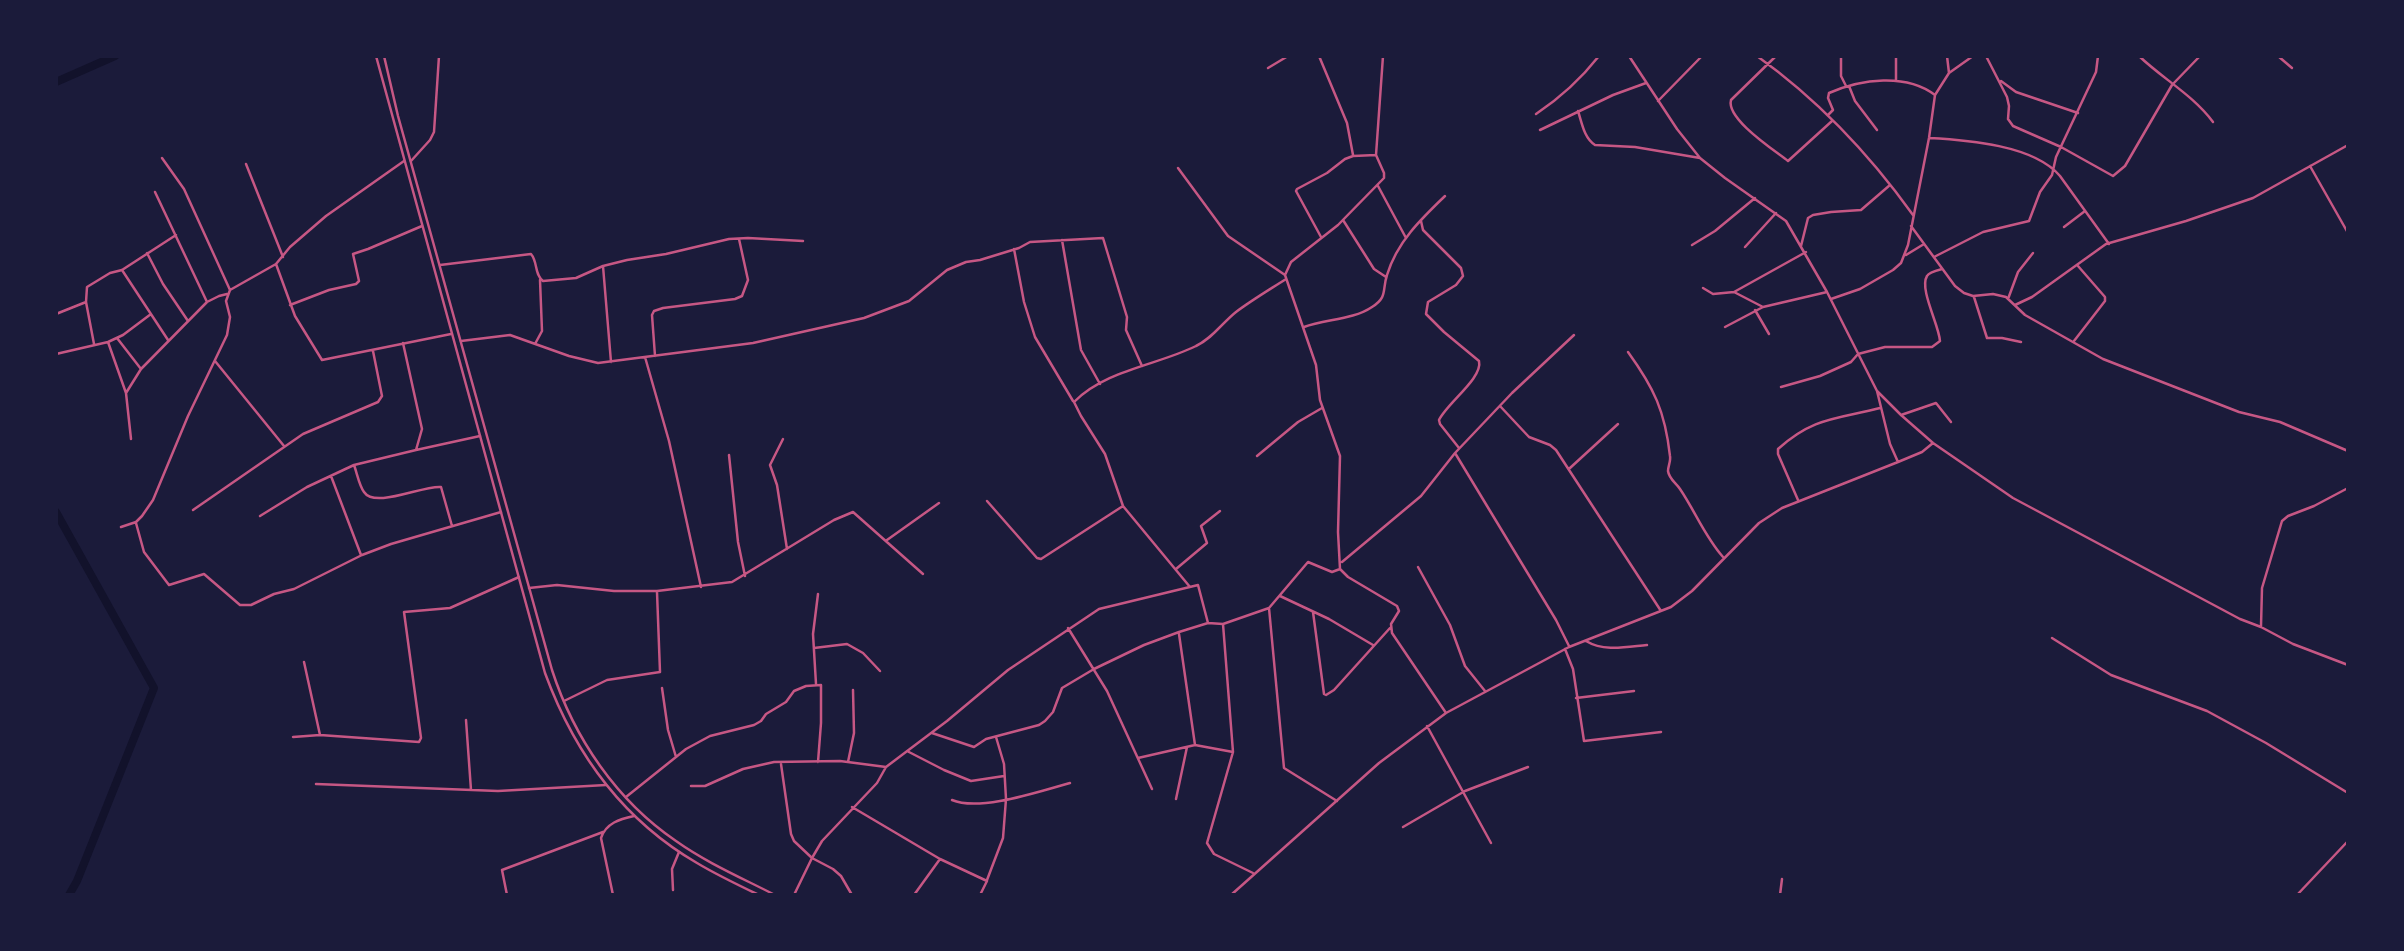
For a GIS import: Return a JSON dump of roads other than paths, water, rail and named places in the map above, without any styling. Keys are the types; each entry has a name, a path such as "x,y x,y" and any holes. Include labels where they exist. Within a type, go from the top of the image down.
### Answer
{"street":[{"path":"376,56 552,691 582,752 606,785 634,816 679,852 759,895"},
{"path":"384,56 529,588 552,670 564,701 589,748 626,797 687,849 775,895"},
{"path":"411,162 434,132 439,56"},
{"path":"1268,68 1289,56"},
{"path":"1319,56 1347,123 1353,156"},
{"path":"1074,402 1082,393 1100,384 1207,340 1235,312 1286,277 1291,262 1343,220 1365,195 1378,186 1384,178 1376,155 1383,56"},
{"path":"1536,114 1578,81 1599,56"},
{"path":"1629,56 1700,158 1786,221 1806,252 1877,391 1898,462"},
{"path":"1658,101 1702,56"},
{"path":"1757,56 1828,116 1891,185 1913,215"},
{"path":"1776,56 1730,102 1738,120 1788,161 1832,121"},
{"path":"1841,56 1841,76 1855,102 1877,130"},
{"path":"1896,56 1896,80"},
{"path":"1947,56 1950,74"},
{"path":"1905,256 1935,95 1950,74 1973,56"},
{"path":"1986,56 2008,101 2010,123 2061,147 2108,174 2116,175 2125,166 2172,85 2200,56"},
{"path":"1933,257 1983,232 2029,221 2096,72 2098,56"},
{"path":"2140,56 2202,108 2213,122"},
{"path":"2278,56 2292,68"},
{"path":"1828,116 1833,110 1828,98 1829,93 1848,86 1896,80 1916,84 1935,95"},
{"path":"1999,80 2016,92 2078,113"},
{"path":"1540,130 1613,94 1646,83"},
{"path":"1578,111 1590,142 1595,145 1635,147 1700,158"},
{"path":"1929,138 1999,147 2028,155 2054,169 2109,244"},
{"path":"2015,305 2032,297 2106,244 2253,198 2348,145"},
{"path":"1321,237 1296,191 1353,156 1376,155"},
{"path":"162,158 184,189 230,290"},
{"path":"121,527 136,522 153,500 188,416 230,327 226,301 230,290 276,264 290,247 326,216 404,161"},
{"path":"246,164 283,257"},
{"path":"2309,166 2348,233"},
{"path":"1178,168 1228,236 1286,277 1316,365 1322,408 1340,456 1340,569 1348,577 1397,606 1399,611 1391,628 1334,690 1325,695 1313,612"},
{"path":"1801,246 1808,218 1822,213 1861,210 1891,185"},
{"path":"1378,186 1406,237"},
{"path":"155,192 207,302"},
{"path":"1304,327 1369,310 1384,297 1386,277 1398,248 1445,197"},
{"path":"1692,245 1755,198"},
{"path":"2064,227 2085,211"},
{"path":"1745,247 1776,213"},
{"path":"1343,220 1374,269 1386,277"},
{"path":"1421,221 1423,230 1461,268 1463,276 1456,285 1428,302 1426,314 1479,361 1480,367 1476,375 1438,420 1459,449"},
{"path":"290,305 329,290 356,284 359,281 353,254 422,226"},
{"path":"1911,226 1955,286 1964,293 1973,296 1993,294 2008,299 2025,315 2104,359 2239,412 2280,422 2348,451"},
{"path":"94,344 86,287 122,270 176,236"},
{"path":"461,341 510,335 598,363 753,343 864,318 909,301 947,270 966,262 1014,250 1030,242 1103,238 1127,317 1126,330 1142,366"},
{"path":"540,280 576,278 603,266 739,239 803,241"},
{"path":"655,356 654,311 742,296 748,280 739,239"},
{"path":"1062,240 1076,332 1081,350 1100,384"},
{"path":"1830,299 1860,289 1893,270 1905,256 1923,244"},
{"path":"1014,250 1024,302 1035,337 1105,454 1123,506 1191,587"},
{"path":"1703,288 1713,294 1734,292 1806,252"},
{"path":"147,253 163,284 188,321"},
{"path":"2008,299 2018,272 2032,253"},
{"path":"440,265 531,254 540,280 542,331 536,344"},
{"path":"430,256 437,255"},
{"path":"276,264 290,305 320,359 451,334"},
{"path":"603,266 611,362"},
{"path":"2074,341 2105,305 2105,297 2078,266"},
{"path":"1781,387 1820,376 1851,362 1858,354 1885,347 1932,347 1939,343 1939,329 1926,296 1927,277 1942,269"},
{"path":"122,270 168,340"},
{"path":"1734,292 1763,307"},
{"path":"1724,327 1763,307 1827,292"},
{"path":"126,393 141,369 207,302 227,295"},
{"path":"1973,296 1987,338 2021,342"},
{"path":"56,314 86,302"},
{"path":"1755,310 1769,334"},
{"path":"56,354 108,342 151,314"},
{"path":"1340,563 1421,496 1455,453 1574,335"},
{"path":"117,338 141,369"},
{"path":"108,342 126,393 131,439"},
{"path":"403,343 422,429 416,450"},
{"path":"193,510 284,446 315,429 379,402 382,396 373,351"},
{"path":"1628,352 1648,379 1661,411 1671,458 1668,469 1670,477 1723,557"},
{"path":"645,357 669,440 701,587"},
{"path":"215,361 284,446"},
{"path":"1877,391 1933,443 2013,498 2240,619 2348,666"},
{"path":"1901,415 1936,403 1951,422"},
{"path":"1500,406 1529,437 1550,445 1570,468 1661,611"},
{"path":"1257,456 1298,422 1322,408"},
{"path":"1798,502 1778,449 1797,433 1822,420 1880,408"},
{"path":"1570,468 1618,424"},
{"path":"260,516 307,487 354,465 480,436"},
{"path":"783,439 770,465 777,485 787,549"},
{"path":"1231,895 1252,873 1337,801 1446,713 1567,648 1671,607 1692,591 1759,523 1782,508 1922,452 1933,443"},
{"path":"1455,453 1556,620 1573,669 1584,741 1661,732"},
{"path":"729,455 738,542 745,576"},
{"path":"354,465 364,492 372,498 384,498 438,485 441,487 452,526"},
{"path":"331,476 362,555"},
{"path":"2261,627 2262,588 2282,521 2348,488"},
{"path":"987,501 1037,558 1041,559 1123,506"},
{"path":"886,541 939,503"},
{"path":"1176,569 1207,543 1201,526 1220,511"},
{"path":"136,522 144,552 169,585 204,575 240,605 245,606 294,589 362,555 391,544 501,512"},
{"path":"529,588 557,585 614,591 657,591 733,582 834,520 853,512 923,574"},
{"path":"932,733 974,747 986,739 1039,725 1053,712 1062,688 1094,668 1179,632 1208,623 1223,624 1269,608 1308,562 1332,572 1340,569"},
{"path":"1418,568 1450,625 1465,666 1485,691"},
{"path":"293,737 320,735 419,742 421,738 404,612 450,608 519,577"},
{"path":"794,895 822,841 877,783 886,767 932,733 997,678 1068,628 1106,607 1198,585 1208,623"},
{"path":"564,701 607,680 660,672 657,591"},
{"path":"816,684 813,635 818,594"},
{"path":"1280,596 1329,619 1373,645"},
{"path":"1269,608 1284,768 1286,772 1337,801"},
{"path":"1223,624 1233,752 1207,843 1214,854 1252,873"},
{"path":"1068,628 1107,691 1152,789"},
{"path":"1391,628 1446,713"},
{"path":"1179,632 1195,745"},
{"path":"2052,638 2112,675 2207,711 2348,793"},
{"path":"1585,640 1606,648 1647,645"},
{"path":"814,648 846,644 863,653 880,671"},
{"path":"304,662 320,735"},
{"path":"626,797 686,749 710,736 754,725 786,702 794,691 816,684 821,685 818,762"},
{"path":"662,688 668,730 676,757"},
{"path":"848,762 854,733 853,690"},
{"path":"1576,698 1634,691"},
{"path":"466,720 471,790"},
{"path":"1427,726 1465,791 1491,843"},
{"path":"980,895 1003,838 1006,799 1004,764 996,737"},
{"path":"1138,758 1195,745 1233,752"},
{"path":"1176,799 1188,746"},
{"path":"907,751 971,781 1004,776"},
{"path":"691,786 705,786 724,776 760,764 848,762 886,767"},
{"path":"781,763 794,841 812,858 841,876 852,895"},
{"path":"1403,827 1465,791 1528,767"},
{"path":"316,783 471,790 606,785"},
{"path":"952,800 972,804 1006,799 1070,783"},
{"path":"852,807 940,859 987,881"},
{"path":"507,895 502,870 603,832 614,822 634,816"},
{"path":"603,832 601,843 613,895"},
{"path":"2297,895 2348,841"},
{"path":"673,890 672,869 679,852"},
{"path":"914,895 940,859"},
{"path":"1780,895 1782,879"}],"waterway":[{"path":"56,82 115,56"},
{"path":"56,512 154,688 69,895"}]}
